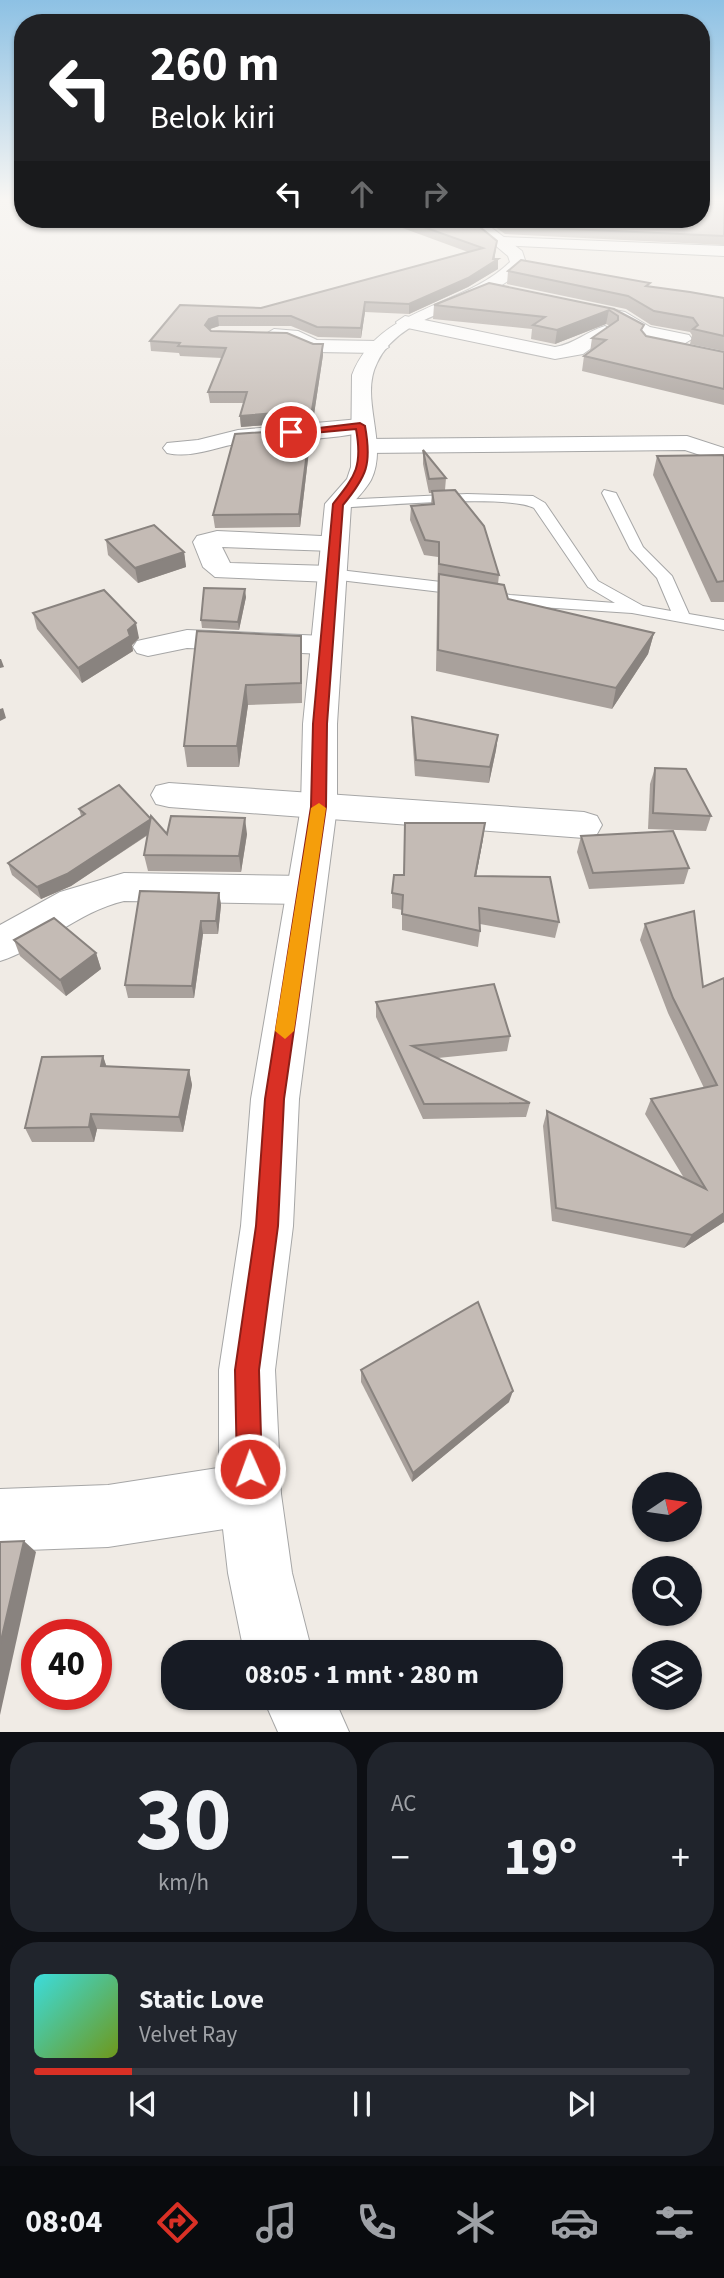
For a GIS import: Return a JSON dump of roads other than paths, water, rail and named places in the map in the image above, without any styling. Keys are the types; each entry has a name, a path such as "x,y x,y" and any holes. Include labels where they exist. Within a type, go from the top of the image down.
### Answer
{"street":[{"path":"275,1640 260,1573 250,1494 247,1370 267,1226 275,1099 319,807 325,645 338,504 360,478 366,363 405,322 500,291 506,282"},
{"path":"579,308 619,316 644,331 688,346 605,332"},
{"path":"405,322 555,353 576,350 605,332 619,316"},
{"path":"259,335 291,335 314,346 379,347"},
{"path":"175,448 198,447 238,437 362,436 687,443 724,456"},
{"path":"148,647 187,639 325,645"},
{"path":"169,795 584,825"},
{"path":"0,945 80,897 101,891 124,887 305,890"},
{"path":"0,1520 108,1516 250,1494"},
{"path":"304,1710 314,1732"}],"lane":[{"path":"609,493 637,548 664,576 682,617"},
{"path":"338,504 467,498 528,499 541,506 547,520 593,584 638,610"},
{"path":"332,558 510,600 638,610 724,625"}]}
